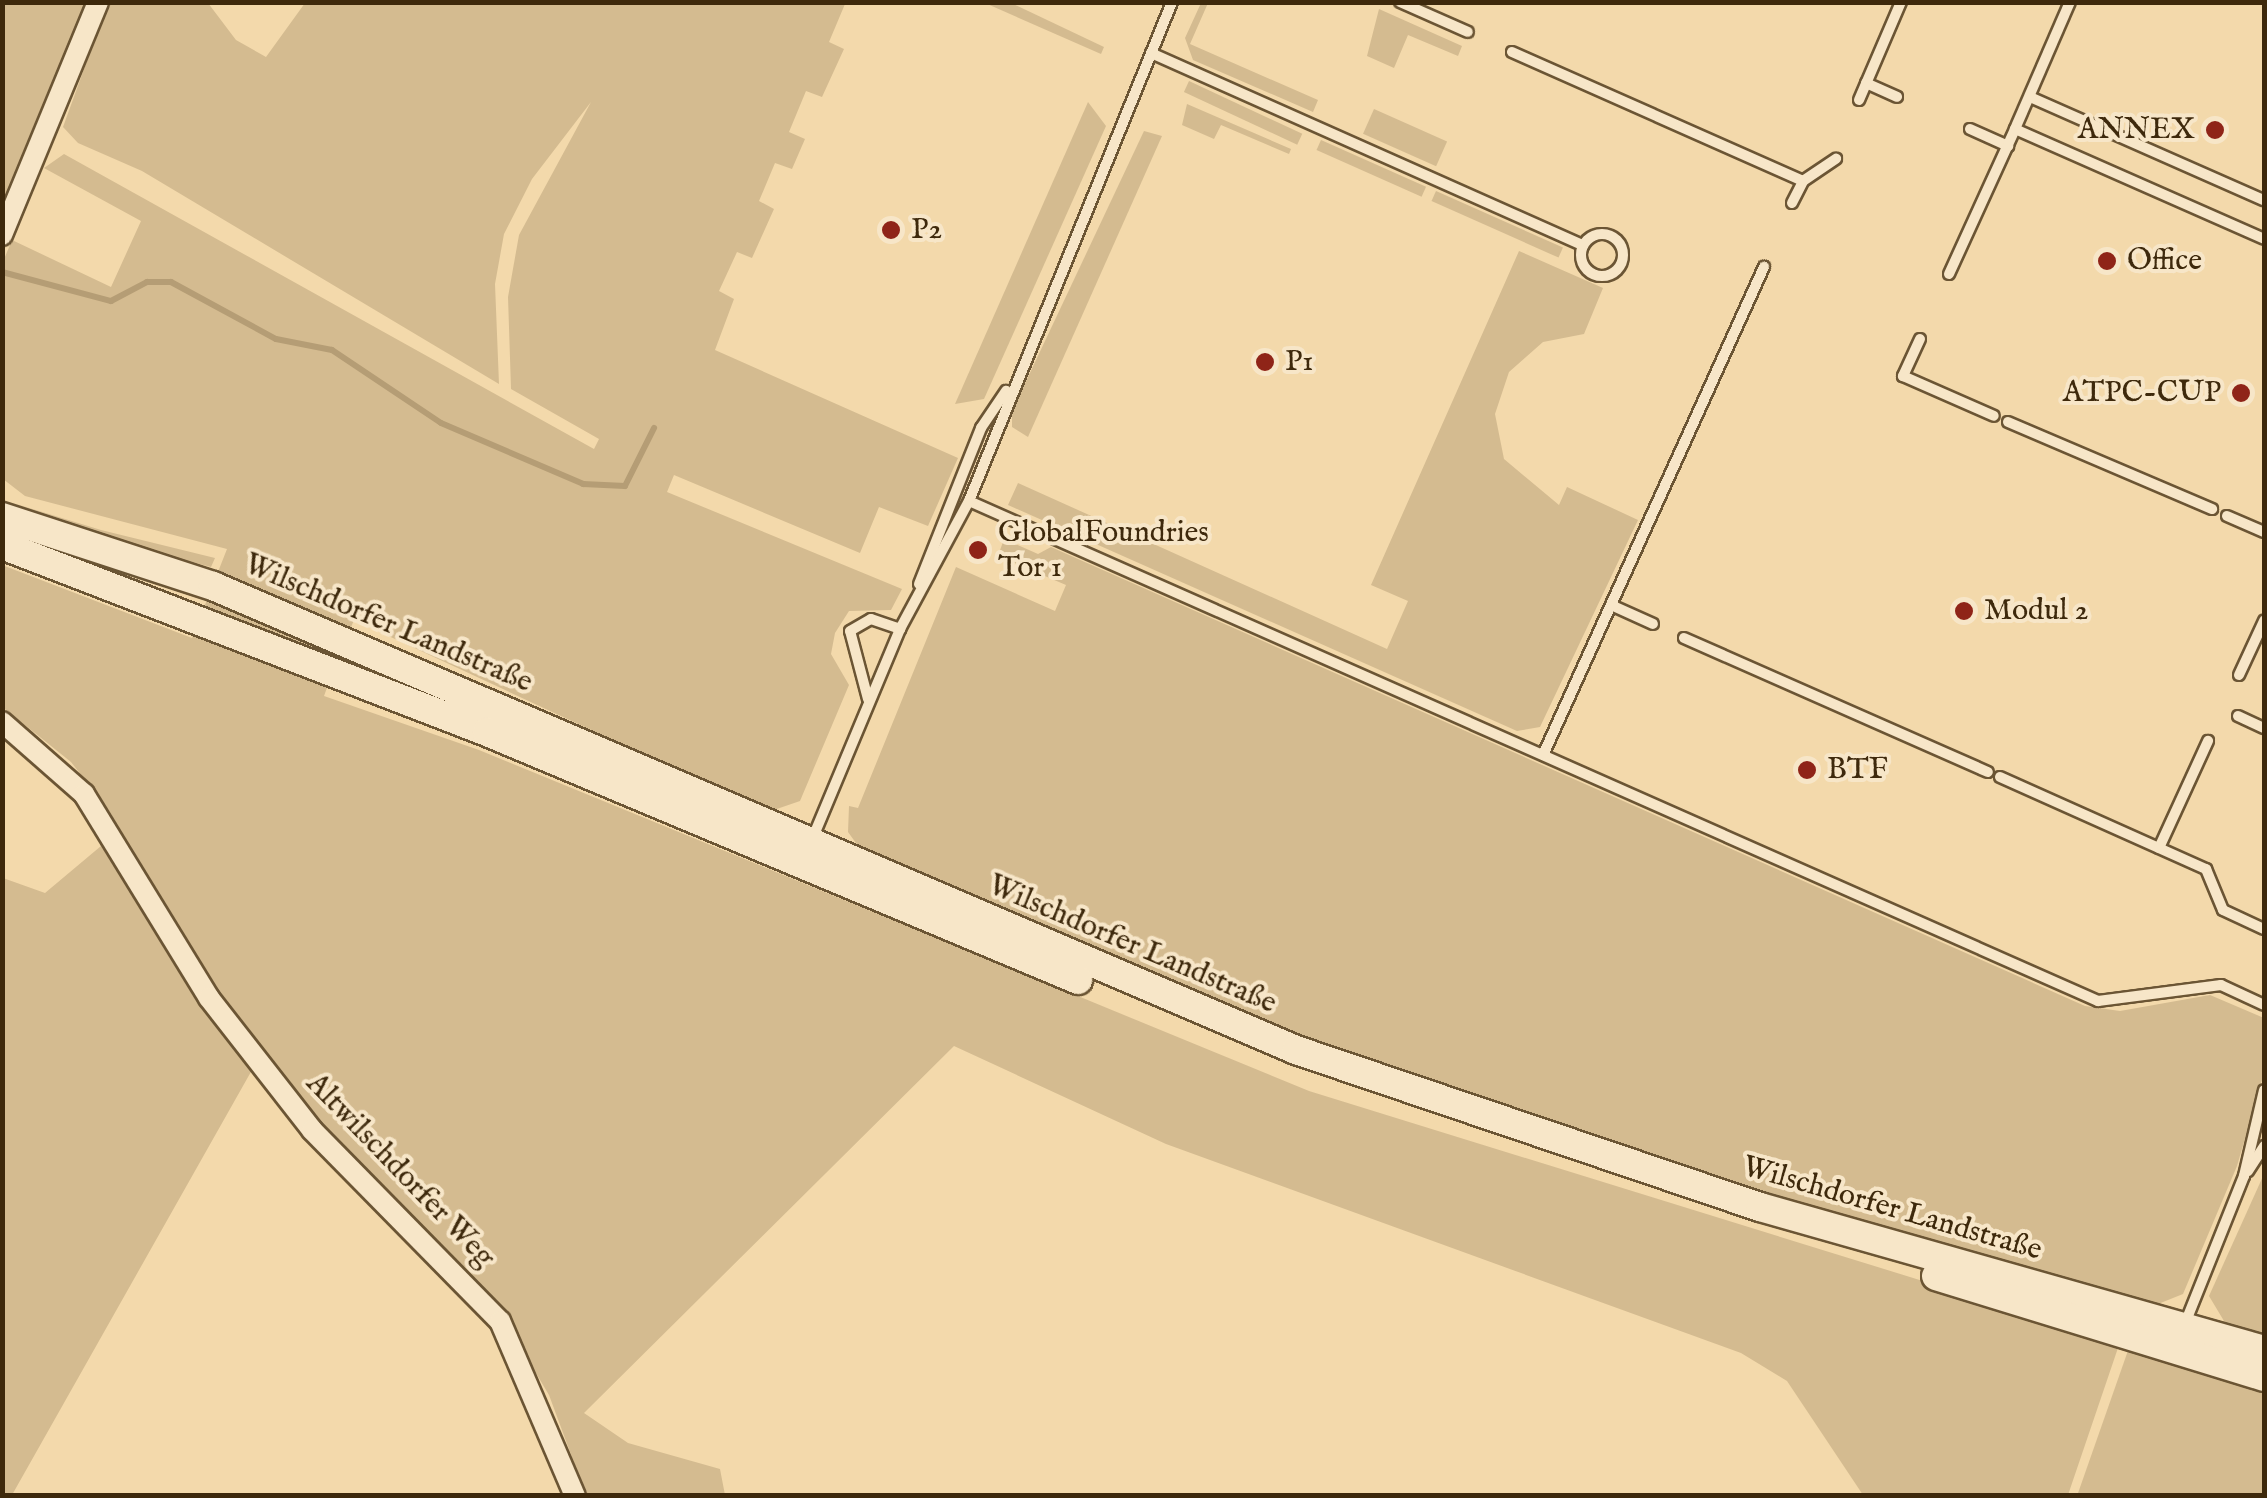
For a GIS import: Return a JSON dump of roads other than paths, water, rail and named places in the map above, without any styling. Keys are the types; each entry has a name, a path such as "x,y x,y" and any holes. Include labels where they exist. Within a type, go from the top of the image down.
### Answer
{"main road":[{"name":"Wilschdorfer Landstraße","path":"2,518 213,586 806,854"},
{"name":"Wilschdorfer Landstraße","path":"2,545 806,854 1154,995 1444,1104 2180,1338 2264,1377"},
{"name":"Wilschdorfer Landstraße","path":"2180,1338 2264,1350"}],"street":[{"path":"2,235 98,2"},
{"name":"Altwilschdorfer Weg","path":"2,722 84,794 210,998 312,1130 500,1321 575,1496"}],"lane":[{"path":"1400,2 1468,32"},
{"path":"1859,100 1901,2"},
{"path":"1949,274 2070,2"},
{"path":"916,592 969,501 1012,382 1170,3"},
{"path":"1150,52 1582,245 1607,235 1622,262 1592,275 1582,245"},
{"path":"1512,52 1803,180"},
{"path":"1866,84 1896,97"},
{"path":"2030,97 2264,200"},
{"path":"1970,129 2008,146"},
{"path":"2015,129 2264,239"},
{"path":"1792,203 1803,180 1836,159"},
{"path":"1543,755 1764,267"},
{"path":"1920,339 1902,376 1994,416"},
{"path":"806,854 981,428 1012,382"},
{"path":"2008,422 2212,509"},
{"path":"969,501 2098,1000 2221,985 2264,1005"},
{"path":"2227,516 2264,532"},
{"path":"1611,605 1653,624"},
{"path":"869,701 850,631 871,619 900,629"},
{"path":"2240,675 2264,621"},
{"path":"1684,638 2206,868 2223,910 2264,929"},
{"path":"2238,716 2264,728"},
{"path":"2159,848 2208,740"},
{"path":"2180,1338 2244,1176 2264,1090"},
{"path":"2244,1176 2264,1146"}],"waterway":[{"path":"2,272 111,301 147,282 171,282 276,339 332,350 441,423 583,484 625,486 654,428"}],"place":[{"name":"ANNEX","path":"2215,130"},
{"name":"P2","path":"891,230"},
{"name":"Office","path":"2107,261"},
{"name":"P1","path":"1265,362"},
{"name":"ATPC-CUP","path":"2241,393"},
{"name":"GlobalFoundries Tor 1","path":"978,550"},
{"name":"Modul 2","path":"1964,611"},
{"name":"BTF","path":"1807,770"}]}
